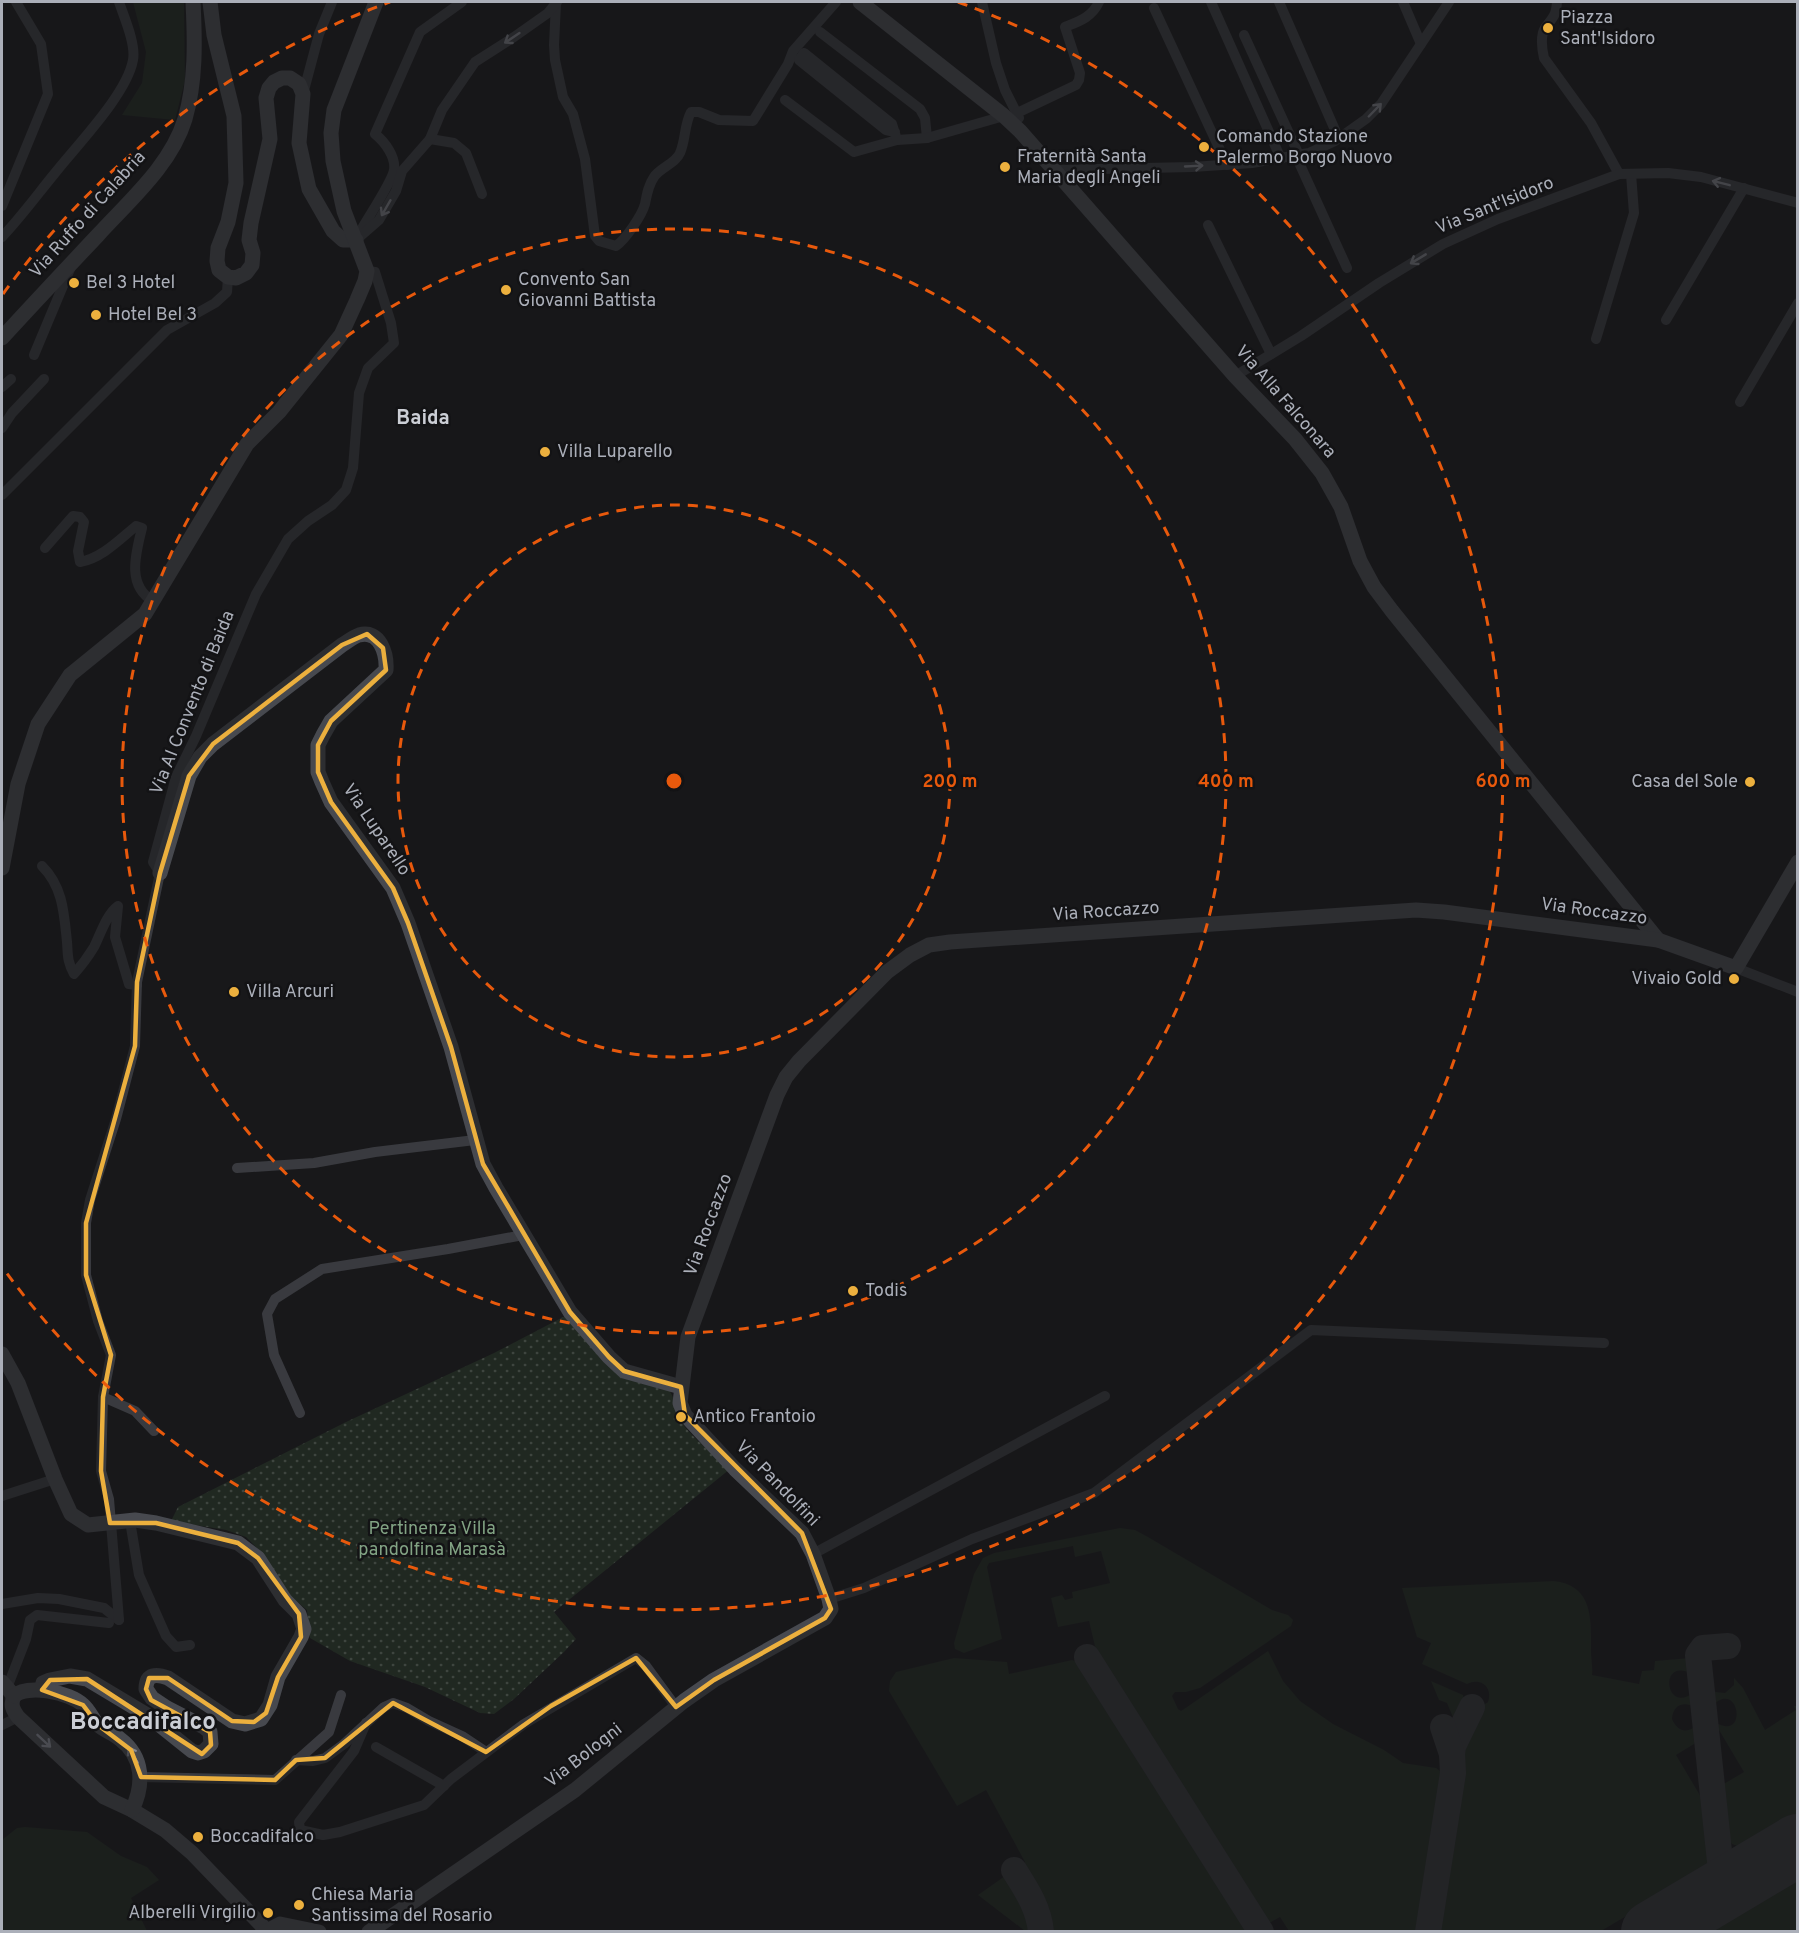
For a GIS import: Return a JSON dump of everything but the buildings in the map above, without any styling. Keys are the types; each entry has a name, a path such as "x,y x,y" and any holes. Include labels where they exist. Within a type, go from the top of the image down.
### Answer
{"street":[{"path":"2,206 48,94 41,44 16,2"},
{"path":"2,237 26,211 91,130 128,77 134,57 130,34 119,2"},
{"name":"Via Ruffo di Calabria","path":"2,338 143,187 167,156 184,121 193,82 195,38 193,2"},
{"path":"210,2 214,35 234,116 236,183 228,222 218,248 217,261 219,270 228,277 236,278 246,273 252,265 253,253 249,240 251,223 270,140 266,98 269,88 282,78 290,78 299,84 303,94"},
{"path":"332,2 319,34 303,94 299,143 309,189 333,231 343,240 356,240 379,220 396,191 402,171 430,139 442,110 474,62 514,38 548,13 556,2"},
{"path":"2,868 18,784 38,724 70,675 145,614 246,444 279,412 341,335 365,282 367,271 344,210 333,161 331,133 334,110 376,2"},
{"path":"356,240 394,170 391,155 383,141 375,134 420,32 462,2"},
{"path":"556,2 555,60 560,88 573,114 585,159 595,236 599,241 616,246 623,241 645,206 651,182 658,171 678,158 691,112 699,112 719,120 753,121 788,64 793,51 836,2"},
{"name":"Via Alla Falconara","path":"860,2 1010,115 1052,170 1294,439 1322,473 1341,507 1360,561 1392,611 1658,940"},
{"path":"982,2 1010,115"},
{"path":"785,100 854,152 896,136 927,138 1010,115 1076,85 1080,73 1065,27 1085,19 1099,2"},
{"path":"1211,2 1281,159"},
{"path":"1279,2 1339,139"},
{"path":"1403,2 1421,44"},
{"path":"1052,170 1227,165 1281,159 1309,153 1339,139 1366,119 1381,104 1449,2"},
{"path":"1557,2 1557,12 1543,36 1544,58 1591,123 1618,174"},
{"path":"1154,9 1227,165"},
{"path":"820,32 920,109 925,118 927,138"},
{"path":"1244,35 1347,268"},
{"path":"804,53 892,124 896,136 799,60 804,53"},
{"path":"430,139 454,143 466,153 482,194"},
{"name":"Via Sant'Isidoro","path":"1235,376 1443,244 1498,219 1618,174 1668,173 1701,177 1797,203"},
{"path":"1596,339 1634,213 1631,174"},
{"path":"1666,320 1744,189"},
{"path":"1208,225 1271,354"},
{"path":"34,354 74,261"},
{"name":"Via Al Convento di Baida","path":"114,1621 109,1499 101,1471 103,1397 111,1355 98,1321 86,1275 86,1223 90,1200 116,1119 135,1046 137,985 160,873 153,862 176,777 196,736 256,594 288,539 308,521 332,505 346,490 353,468 359,393 368,368 387,352 393,343 391,323 375,272 367,271"},
{"path":"2,495 167,330 214,303 227,292 228,277"},
{"path":"1740,402 1797,303"},
{"path":"2,387 11,379"},
{"path":"2,428 12,413 44,379"},
{"path":"45,548 73,516 80,517 84,522 78,551 80,562 90,560 108,549 136,526 142,528 135,560 135,578 143,595 153,601"},
{"name":"Via Luparello","path":"160,873 189,776 200,757 213,744 342,645 357,635 367,634 376,638 387,660 386,670 332,721 318,745 318,772 331,802 393,888 408,923 451,1047 483,1164 570,1312 624,1371 681,1387"},
{"path":"1736,968 1797,862"},
{"path":"42,866 58,886 67,942 67,961 74,974 93,948 111,911 118,906 115,937 129,984 137,985"},
{"name":"Via Roccazzo","path":"681,1387 688,1337 773,1104 786,1077 887,972 910,955 929,945 1416,910 1658,940 1797,992"},
{"path":"237,1168 314,1163 375,1152 475,1140"},
{"path":"300,1413 274,1355 267,1314 275,1299 322,1269 448,1249 524,1234"},
{"path":"829,1599 864,1588 972,1539 1094,1493 1311,1330 1604,1343"},
{"path":"2,1354 18,1383 71,1514 88,1525 130,1521 156,1523 238,1543 258,1558 285,1600 299,1614 304,1629 278,1677 266,1713 254,1722 245,1724 232,1721 168,1678 152,1675 146,1683 146,1689 152,1698 210,1732 212,1744 198,1753 187,1748 147,1715 87,1679 70,1676 50,1680 43,1683 42,1690"},
{"name":"Via Pandolfini","path":"681,1387 680,1403 685,1415 802,1533 813,1554 829,1599"},
{"path":"813,1554 1105,1396"},
{"path":"103,1397 135,1411 154,1431"},
{"path":"2,1496 55,1479"},
{"path":"130,1521 139,1575 166,1635 176,1647 190,1645"},
{"path":"2,1604 38,1598 59,1599 104,1608 114,1621"},
{"name":"Via Bologni","path":"369,1932 575,1790 676,1707 714,1680 825,1618 831,1609 829,1599"},
{"path":"114,1621 38,1615 30,1620 26,1639 6,1689 18,1717 104,1797 132,1810 165,1830 192,1853 266,1931 280,1924 319,1932"},
{"path":"366,1723 354,1751 299,1822 300,1830 323,1835 384,1819 424,1805 486,1752 542,1712 636,1658 646,1666 676,1707"},
{"path":"6,1689 42,1690 68,1696 83,1705 98,1725 121,1740 138,1761 141,1777 139,1795 132,1810"},
{"path":"141,1777 275,1780 329,1732 341,1695"},
{"path":"296,1761 325,1758 344,1744 384,1707 393,1703 407,1707 429,1721 462,1736 486,1752"},
{"path":"2,1725 18,1717"},
{"path":"376,1747 444,1786"}],"highlighted area":[{"path":"367,634 383,648 386,670 331,721 318,745 318,772 331,802 393,888 408,923 451,1047 483,1164 570,1312 624,1371 681,1387 685,1415 802,1533 831,1609 825,1618 714,1680 676,1707 636,1658 551,1706 486,1752 393,1703 325,1758 296,1760 275,1780 141,1777 131,1750 98,1725 83,1705 42,1690 50,1680 87,1679 202,1754 211,1745 210,1732 151,1700 146,1689 149,1678 168,1678 232,1721 254,1722 266,1713 278,1677 301,1637 299,1614 258,1558 238,1543 156,1523 110,1523 101,1471 103,1397 111,1355 86,1275 86,1223 135,1046 137,982 160,873 189,776 213,744 342,645"}],"green space":[{"path":"133,2 184,2 185,80 175,120 122,115 142,83 146,52"},
{"name":"Pertinenza Villa pandolfina Marasà","path":"567,1315 605,1359 667,1387 681,1422 698,1441 730,1469 554,1612 576,1639 514,1699 494,1714 480,1713 425,1687 350,1661 310,1638 307,1610 287,1593 260,1551 246,1537 226,1530 171,1521 178,1507 346,1422 494,1353"},
{"path":"1120,1528 1135,1530 1272,1610 1288,1615 1293,1620 1291,1626 1200,1688 1175,1692 1172,1696 1178,1709 1181,1711 1268,1651 1283,1681 1300,1701 1333,1724 1384,1750 1403,1763 1436,1768 1444,1774 1423,1931 1289,1931 1280,1917 1271,1922 1263,1922 1099,1663 1089,1621 1058,1627 1051,1598 1062,1595 1065,1600 1073,1598 1072,1592 1110,1583 1101,1551 1075,1557 1073,1546 989,1563 987,1567 1002,1639 964,1653 955,1649 954,1643 974,1574 983,1558 994,1553"},
{"path":"1554,1581 1567,1584 1577,1590 1588,1606 1592,1675 1639,1684 1642,1671 1654,1670 1655,1661 1690,1658 1692,1674 1681,1671 1674,1673 1669,1685 1677,1697 1684,1697 1694,1692 1695,1707 1683,1704 1677,1707 1672,1719 1683,1730 1690,1730 1697,1724 1699,1741 1676,1755 1701,1797 1705,1795 1711,1835 1711,1857 1699,1873 1601,1931 1438,1931 1462,1745 1479,1708 1488,1702 1489,1692 1481,1683 1467,1684 1422,1664 1431,1643 1417,1637 1402,1588"},
{"path":"954,1658 1007,1662 1009,1674 1072,1660 1084,1665 1250,1931 1053,1931 1048,1907 1034,1879 1024,1868 1025,1862 986,1790 957,1806 889,1691 890,1681 896,1672"},
{"path":"1734,1678 1743,1688 1765,1730 1796,1710 1794,1706 1798,1706 1797,1814 1740,1847 1732,1844 1727,1835 1722,1785 1744,1772 1719,1730 1716,1731 1715,1722 1725,1726 1732,1725 1736,1719 1736,1712 1734,1704 1729,1700 1722,1699 1713,1705 1710,1689 1725,1693 1734,1685"},
{"path":"1431,1681 1463,1695 1465,1702 1457,1723 1447,1703 1439,1700"},
{"path":"17,1828 87,1832 121,1856 147,1867 159,1880 131,1898 147,1931 2,1931 2,1840"},
{"path":"1797,1875 1797,1931 1704,1931"},
{"path":"1005,1876 1016,1885 1026,1900 1034,1917 1037,1931 1025,1931 978,1895"}],"taxiway":[{"path":"1723,1889 1698,1655 1703,1648 1728,1646"},
{"path":"1087,1657 1261,1932"},
{"path":"1452,1754 1453,1746 1472,1707"},
{"path":"1428,1932 1453,1773 1452,1754 1443,1727"},
{"path":"1014,1870 1035,1907 1041,1932"}],"runway":[{"path":"1652,1932 1798,1845"}],"place":[{"name":"Piazza Sant'Isidoro","path":"1548,28"},
{"name":"Comando Stazione Palermo Borgo Nuovo","path":"1204,147"},
{"name":"Fraternità Santa Maria degli Angeli","path":"1005,167"},
{"name":"Bel 3 Hotel","path":"74,283"},
{"name":"Convento San Giovanni Battista","path":"506,290"},
{"name":"Hotel Bel 3","path":"96,315"},
{"name":"Villa Luparello","path":"545,452"},
{"name":"Casa del Sole","path":"1750,782"},
{"name":"Vivaio Gold","path":"1734,979"},
{"name":"Villa Arcuri","path":"234,992"},
{"name":"Todis","path":"853,1291"},
{"name":"Antico Frantoio","path":"681,1417"},
{"name":"Boccadifalco","path":"198,1837"},
{"name":"Chiesa Maria Santissima del Rosario","path":"299,1905"},
{"name":"Alberelli Virgilio","path":"268,1913"}],"district":[{"name":"Baida","path":"423,419"},
{"name":"Boccadifalco","path":"143,1723"}]}
